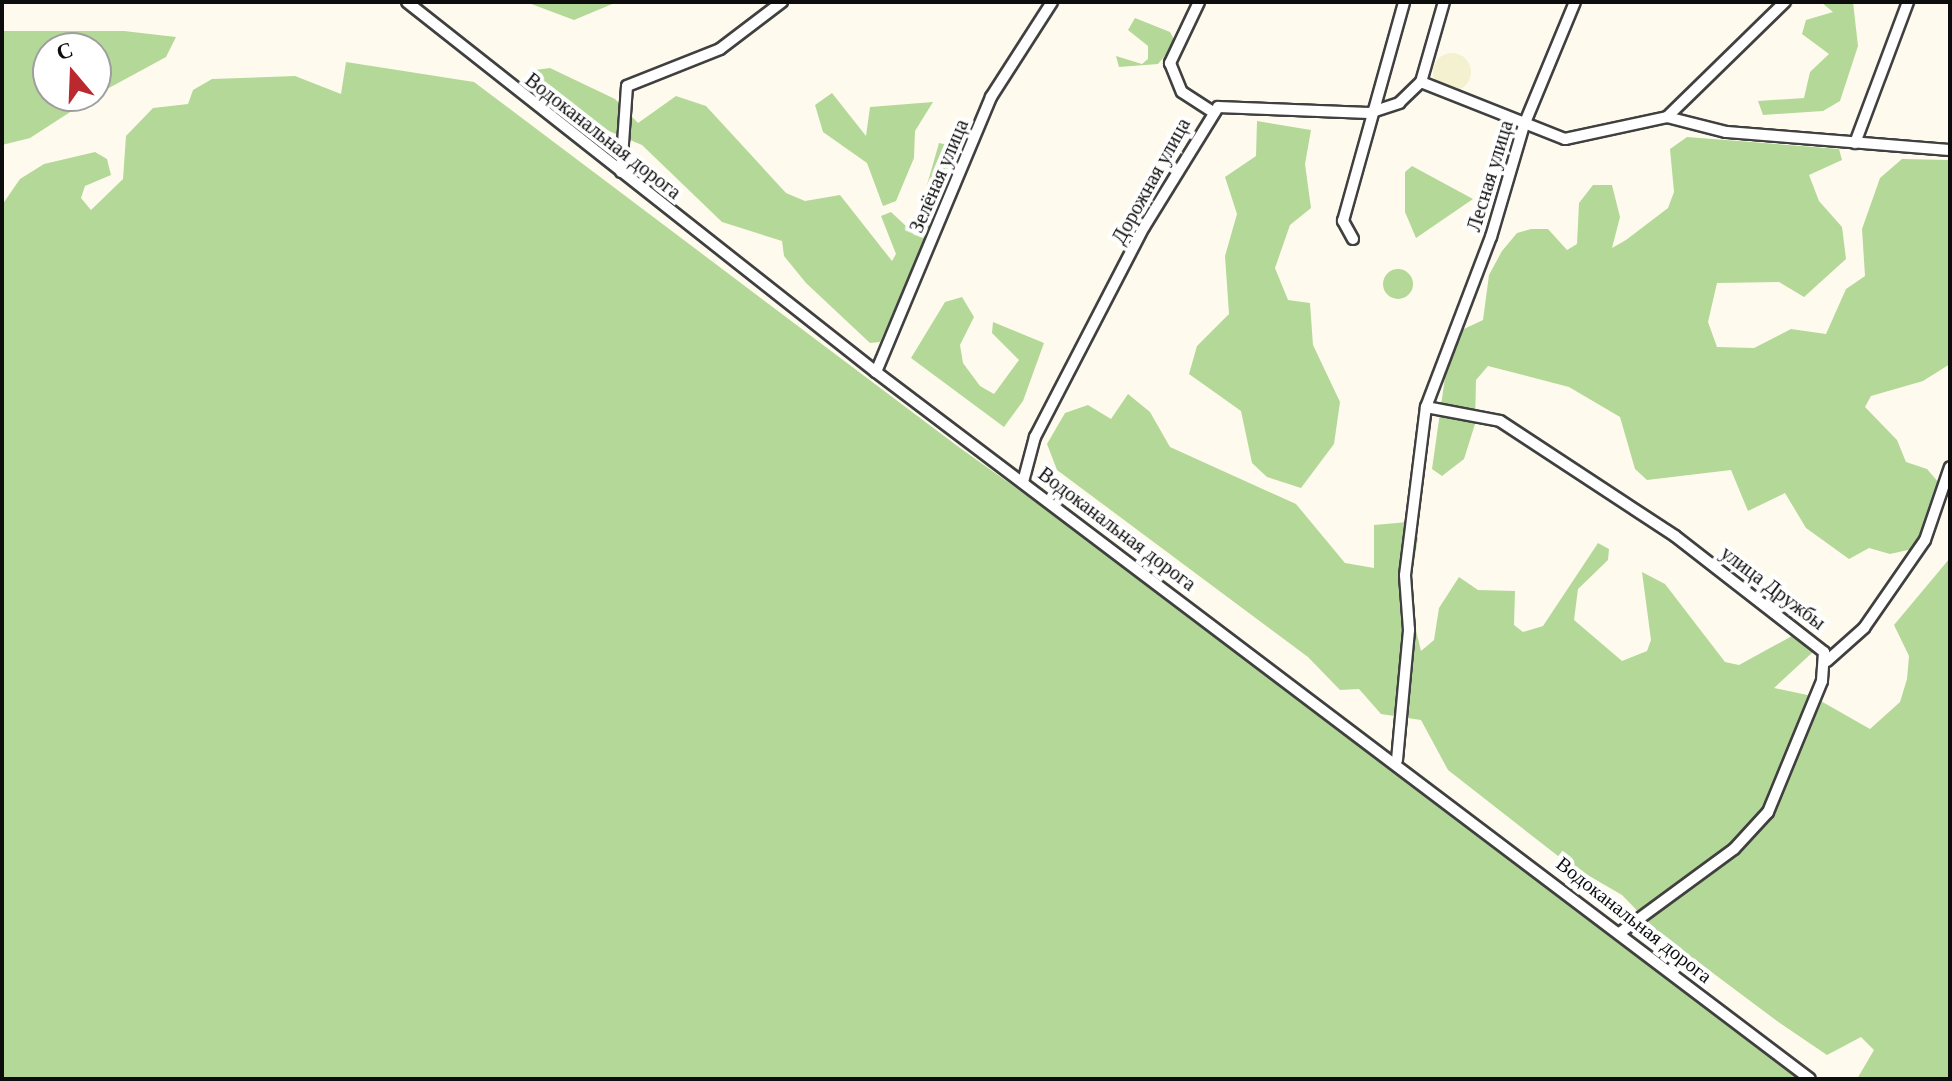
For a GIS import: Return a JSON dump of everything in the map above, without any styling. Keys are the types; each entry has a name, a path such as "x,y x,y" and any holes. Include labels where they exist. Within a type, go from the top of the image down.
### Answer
{"street":[{"name":"Водоканальная дорога","path":"407,2 876,372 1397,760 1810,1079"},
{"path":"621,172 627,86 720,49 782,2"},
{"name":"Зелёная улица","path":"876,372 991,97 1052,2"},
{"path":"1199,2 1170,63 1182,92 1211,111"},
{"path":"1353,239 1343,221 1369,113 1404,2"},
{"path":"1444,2 1421,82 1524,125 1576,140 1667,117 1726,132 1950,150"},
{"name":"Лесная улица","path":"1397,760 1409,630 1405,575 1426,407 1439,362 1491,237 1524,125 1575,2"},
{"path":"1667,117 1785,2"},
{"path":"1855,143 1908,2"},
{"name":"Дорожная улица","path":"1023,482 1035,437 1211,111 1227,105 1369,113 1405,99 1421,82"},
{"name":"улица Дружбы","path":"1426,407 1500,421 1675,536 1819,643 1827,661 1768,812 1734,849 1621,932"},
{"path":"1827,661 1864,628 1925,540 1950,467"}],"shaded area":[{"path":"1452,53 1465,59 1471,72 1465,85 1452,91 1439,85 1433,72 1439,59"}],"green space":[{"path":"526,2 617,2 574,20"},
{"path":"1821,2 1853,2 1858,46 1840,101 1823,111 1763,115 1758,101 1804,98 1810,72 1829,54 1802,34 1806,20 1833,12"},
{"path":"1135,18 1170,32 1176,43 1158,64 1119,67 1116,56 1142,64 1148,59 1148,46 1128,30"},
{"path":"2,31 124,31 176,37 166,57 112,86 112,32 32,32 32,112 70,112 30,138 2,145"},
{"path":"346,62 474,82 960,448 1246,652 1798,1079 2,1079 2,205 20,179 44,164 95,152 107,159 111,175 85,186 81,198 91,210 123,179 126,136 153,108 188,104 193,90 212,79 295,76 341,94"},
{"path":"550,68 615,99 638,123 676,96 706,106 786,193 805,201 840,195 892,261 896,254 881,216 891,212 907,227 921,206 939,143 953,146 952,179 880,342 870,343 806,283 784,256 782,241 722,222 642,145 590,123 539,85 535,70"},
{"path":"832,93 866,136 870,107 933,102 915,131 914,158 896,201 883,206 867,163 823,132 815,105"},
{"path":"1257,121 1311,130 1305,164 1311,208 1290,225 1275,268 1288,300 1310,303 1313,345 1340,402 1334,444 1301,488 1267,477 1252,463 1241,411 1189,374 1197,346 1229,314 1225,256 1237,214 1225,177 1256,156"},
{"path":"1687,137 1839,149 1842,160 1809,175 1819,201 1842,227 1846,259 1804,297 1779,282 1717,283 1708,322 1717,347 1754,348 1791,329 1826,334 1846,289 1865,276 1862,229 1880,178 1902,159 1950,160 1950,364 1923,381 1871,396 1865,407 1897,440 1906,462 1927,469 1939,483 1917,548 1890,554 1869,548 1849,559 1806,528 1785,493 1748,511 1731,470 1647,480 1635,469 1620,417 1569,387 1488,366 1476,380 1475,424 1464,459 1442,476 1432,469 1451,335 1483,320 1489,275 1502,251 1517,233 1531,229 1548,229 1567,250 1577,244 1579,203 1593,185 1612,185 1620,217 1612,248 1626,240 1668,208 1674,192 1670,149"},
{"path":"1412,166 1473,199 1416,238 1405,212 1405,172"},
{"path":"1398,269 1409,273 1413,284 1409,295 1398,299 1387,295 1383,284 1387,273"},
{"path":"962,297 974,317 960,345 963,363 980,386 994,394 1019,360 992,333 993,322 1044,343 1023,401 1004,427 911,358 945,302"},
{"path":"1128,394 1150,412 1170,447 1296,504 1345,563 1374,568 1374,525 1408,522 1418,538 1408,597 1421,651 1434,640 1439,608 1459,577 1478,590 1515,591 1514,625 1523,632 1543,626 1598,543 1609,549 1608,560 1578,589 1574,620 1622,661 1647,651 1651,640 1642,572 1665,584 1725,662 1739,665 1792,636 1810,640 1814,651 1774,688 1812,696 1870,729 1900,702 1907,679 1909,656 1894,625 1950,558 1950,1079 1857,1079 1874,1050 1861,1037 1827,1055 1777,1021 1658,932 1622,895 1567,863 1448,770 1421,720 1381,714 1359,689 1340,690 1308,657 1057,470 1047,444 1065,413 1088,405 1111,419"}]}
